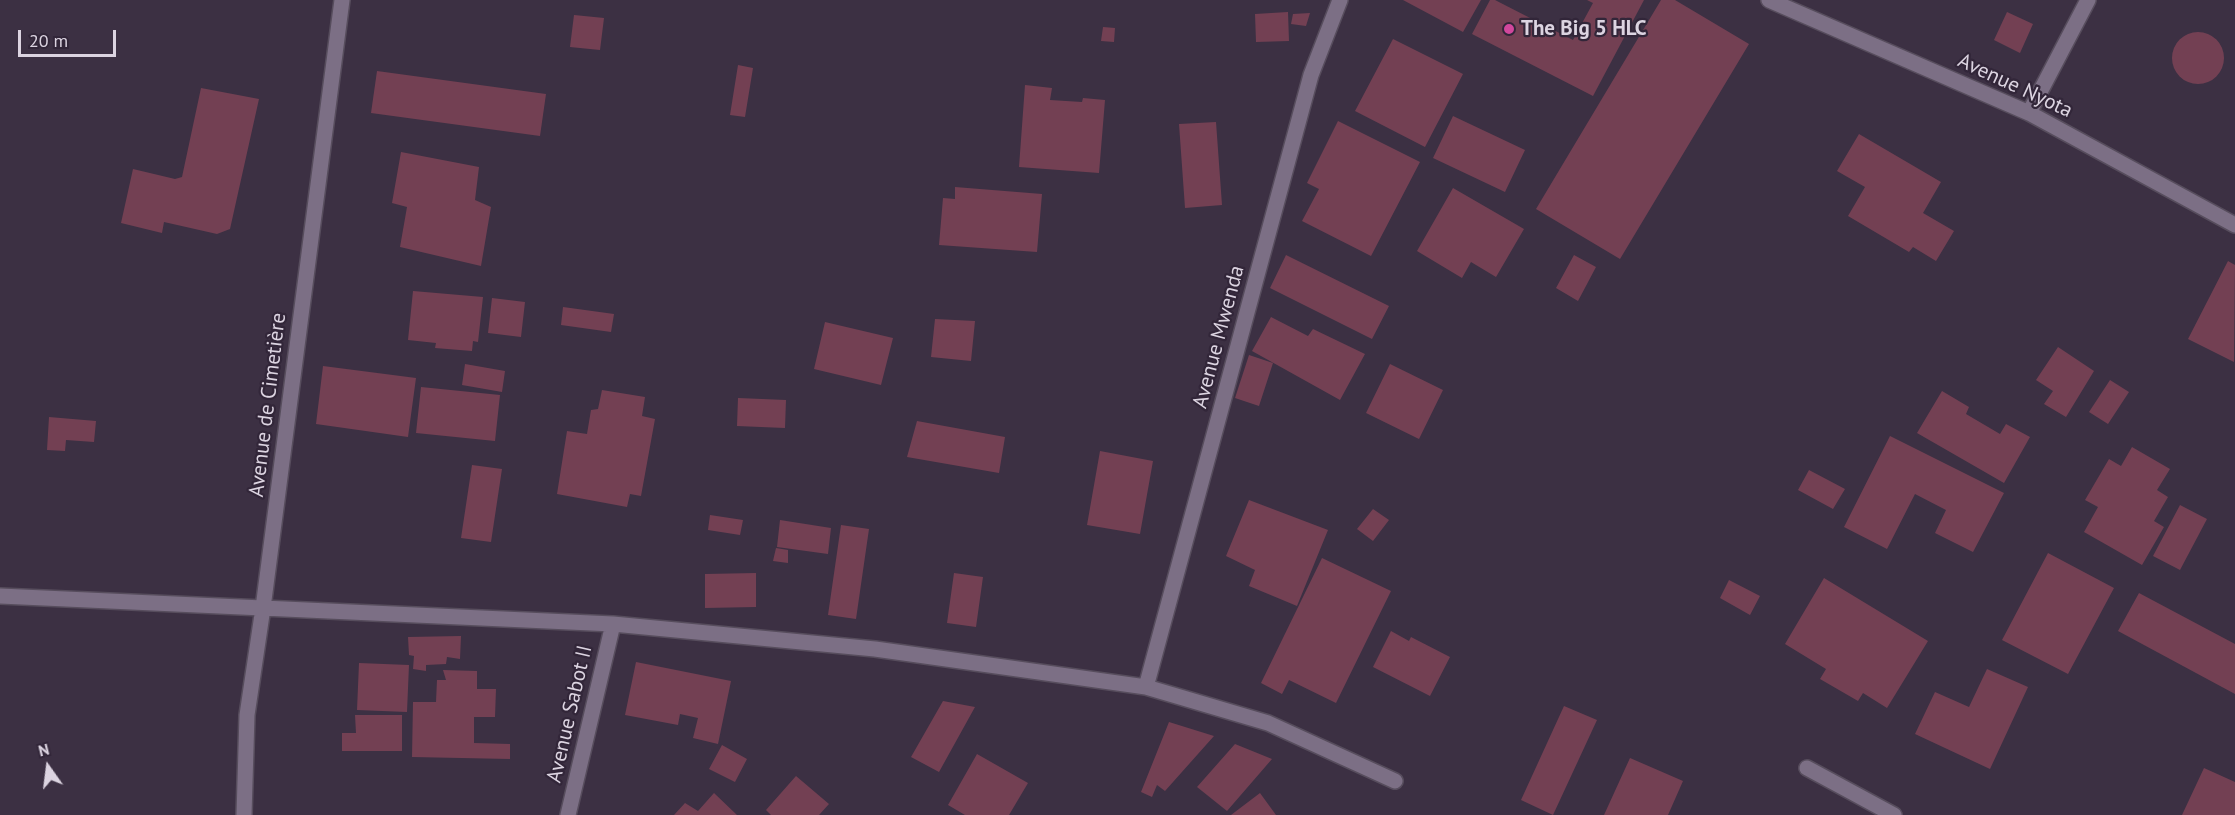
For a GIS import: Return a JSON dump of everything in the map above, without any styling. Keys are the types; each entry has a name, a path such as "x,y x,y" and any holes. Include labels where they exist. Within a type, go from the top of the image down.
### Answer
{"street":[{"name":"Avenue de Cimetière","path":"244,815 247,715 342,0"},
{"name":"Avenue Mwenda","path":"1146,687 1311,75 1340,0"},
{"name":"Avenue Nyota","path":"1769,0 2029,113 2235,225"},
{"path":"2029,113 2088,0"},
{"path":"0,596 614,624 875,649 1146,687 1268,723 1395,781"},
{"name":"Avenue Sabot II","path":"568,815 614,624"},
{"path":"1807,768 1894,815"}],"building":[{"path":"1403,0 1481,0 1463,32"},
{"path":"1490,0 1495,0 1573,40 1593,3 1587,0 1644,0 1593,96 1472,34"},
{"path":"1661,0 1675,0 1749,44 1620,259 1536,209"},
{"path":"1288,12 1289,41 1256,42 1255,14"},
{"path":"2007,12 2033,24 2020,53 1994,40"},
{"path":"1310,13 1306,26 1291,24 1293,14"},
{"path":"574,15 604,18 600,50 570,47"},
{"path":"1103,27 1115,28 1114,42 1101,41"},
{"path":"2198,32 2212,36 2220,44 2224,58 2220,72 2212,80 2198,84 2184,80 2176,72 2172,58 2176,44 2184,36"},
{"path":"1393,39 1463,74 1425,147 1355,111"},
{"path":"738,65 753,68 745,117 730,115"},
{"path":"377,71 546,94 540,136 371,113"},
{"path":"1025,85 1052,88 1050,100 1082,102 1083,98 1105,100 1099,173 1019,167"},
{"path":"201,88 259,99 230,229 217,234 164,222 162,233 121,223 133,169 175,179 182,177"},
{"path":"1453,116 1525,150 1505,192 1433,158"},
{"path":"1338,121 1420,162 1371,256 1302,221 1319,189 1307,183"},
{"path":"1216,122 1222,205 1185,208 1179,124"},
{"path":"1859,134 1941,182 1923,213 1954,231 1936,261 1913,247 1909,252 1848,216 1865,187 1837,171"},
{"path":"401,152 479,167 475,200 491,207 481,266 400,247 407,207 392,203"},
{"path":"955,187 1042,194 1037,252 939,245 943,198 955,199"},
{"path":"1453,188 1524,229 1496,277 1471,262 1462,278 1417,251"},
{"path":"1286,255 1389,306 1372,339 1270,288"},
{"path":"1574,255 1596,267 1578,301 1556,288"},
{"path":"2228,261 2235,265 2234,362 2188,339"},
{"path":"413,291 483,297 478,342 473,341 472,351 435,348 436,343 408,340"},
{"path":"492,298 525,302 521,337 488,333"},
{"path":"563,307 614,314 611,332 561,325"},
{"path":"1271,317 1308,336 1313,329 1365,354 1340,400 1252,351"},
{"path":"935,319 975,321 971,361 931,357"},
{"path":"825,322 893,338 881,385 814,369"},
{"path":"2058,347 2094,371 2066,417 2044,404 2053,391 2036,380"},
{"path":"1249,355 1273,363 1259,406 1235,398"},
{"path":"465,364 505,371 502,392 462,385"},
{"path":"1390,364 1443,390 1419,439 1366,413"},
{"path":"323,366 416,378 408,437 316,424"},
{"path":"2110,380 2129,392 2108,424 2089,412"},
{"path":"421,387 500,395 495,441 416,433"},
{"path":"602,390 645,397 642,416 655,419 641,496 630,494 627,507 557,494 567,431 587,434 591,410 598,409"},
{"path":"1942,391 1969,407 1966,414 2000,434 2006,424 2030,437 2004,483 1917,433"},
{"path":"738,398 786,400 785,428 737,426"},
{"path":"49,417 96,421 94,442 66,440 65,451 47,450"},
{"path":"917,421 1005,437 999,473 907,457"},
{"path":"1890,436 2004,493 1973,552 1935,533 1946,510 1915,494 1887,549 1844,527"},
{"path":"2132,447 2170,469 2157,490 2168,497 2154,521 2164,527 2142,565 2084,532 2098,507 2085,500 2109,459 2121,466"},
{"path":"1100,451 1153,461 1140,534 1087,525"},
{"path":"472,465 502,469 491,542 461,538"},
{"path":"1809,470 1845,489 1833,509 1798,490"},
{"path":"1249,500 1328,530 1297,606 1249,586 1255,570 1226,556"},
{"path":"2180,505 2207,519 2180,570 2153,556"},
{"path":"1373,509 1389,520 1373,541 1357,529"},
{"path":"710,515 743,520 740,535 708,530"},
{"path":"780,520 831,528 828,554 777,547"},
{"path":"841,525 869,529 856,619 828,615"},
{"path":"776,548 788,550 788,563 773,561"},
{"path":"2048,553 2114,588 2068,674 2002,640"},
{"path":"1322,558 1391,591 1336,703 1289,680 1282,694 1261,683"},
{"path":"756,573 756,607 705,608 705,574"},
{"path":"954,573 983,577 976,627 947,623"},
{"path":"1824,578 1928,641 1887,708 1863,693 1858,701 1820,679 1826,669 1785,644"},
{"path":"1729,580 1760,596 1750,615 1720,598"},
{"path":"2139,593 2235,644 2235,694 2118,631"},
{"path":"1391,631 1409,641 1411,637 1450,657 1430,696 1373,667"},
{"path":"461,636 460,659 447,657 446,664 426,665 426,671 413,669 414,656 409,655 408,637"},
{"path":"636,662 731,681 718,744 693,738 698,718 680,714 678,725 625,715"},
{"path":"359,663 409,665 407,712 357,710"},
{"path":"1987,669 2028,687 1990,769 1915,734 1935,692 1969,707"},
{"path":"443,670 477,671 477,689 496,689 495,717 474,717 474,743 510,744 510,759 412,757 413,702 436,702 437,680 446,680"},
{"path":"943,701 975,707 939,772 911,757"},
{"path":"1564,706 1597,720 1553,815 1521,800"},
{"path":"355,715 402,715 402,751 342,751 342,733 356,733"},
{"path":"1169,722 1214,736 1165,791 1157,785 1152,797 1141,792"},
{"path":"1235,744 1272,759 1227,811 1197,787"},
{"path":"722,745 747,759 735,782 709,769"},
{"path":"977,754 1028,783 1009,815 965,815 948,805"},
{"path":"1630,758 1683,781 1668,815 1604,815"},
{"path":"2204,768 2235,782 2235,815 2182,815"},
{"path":"796,776 829,804 819,815 771,815 766,810"},
{"path":"714,793 737,815 674,815 685,803 698,811"},
{"path":"1260,793 1276,815 1231,815"}],"place":[{"name":"The Big 5 HLC","path":"1509,29"}]}
